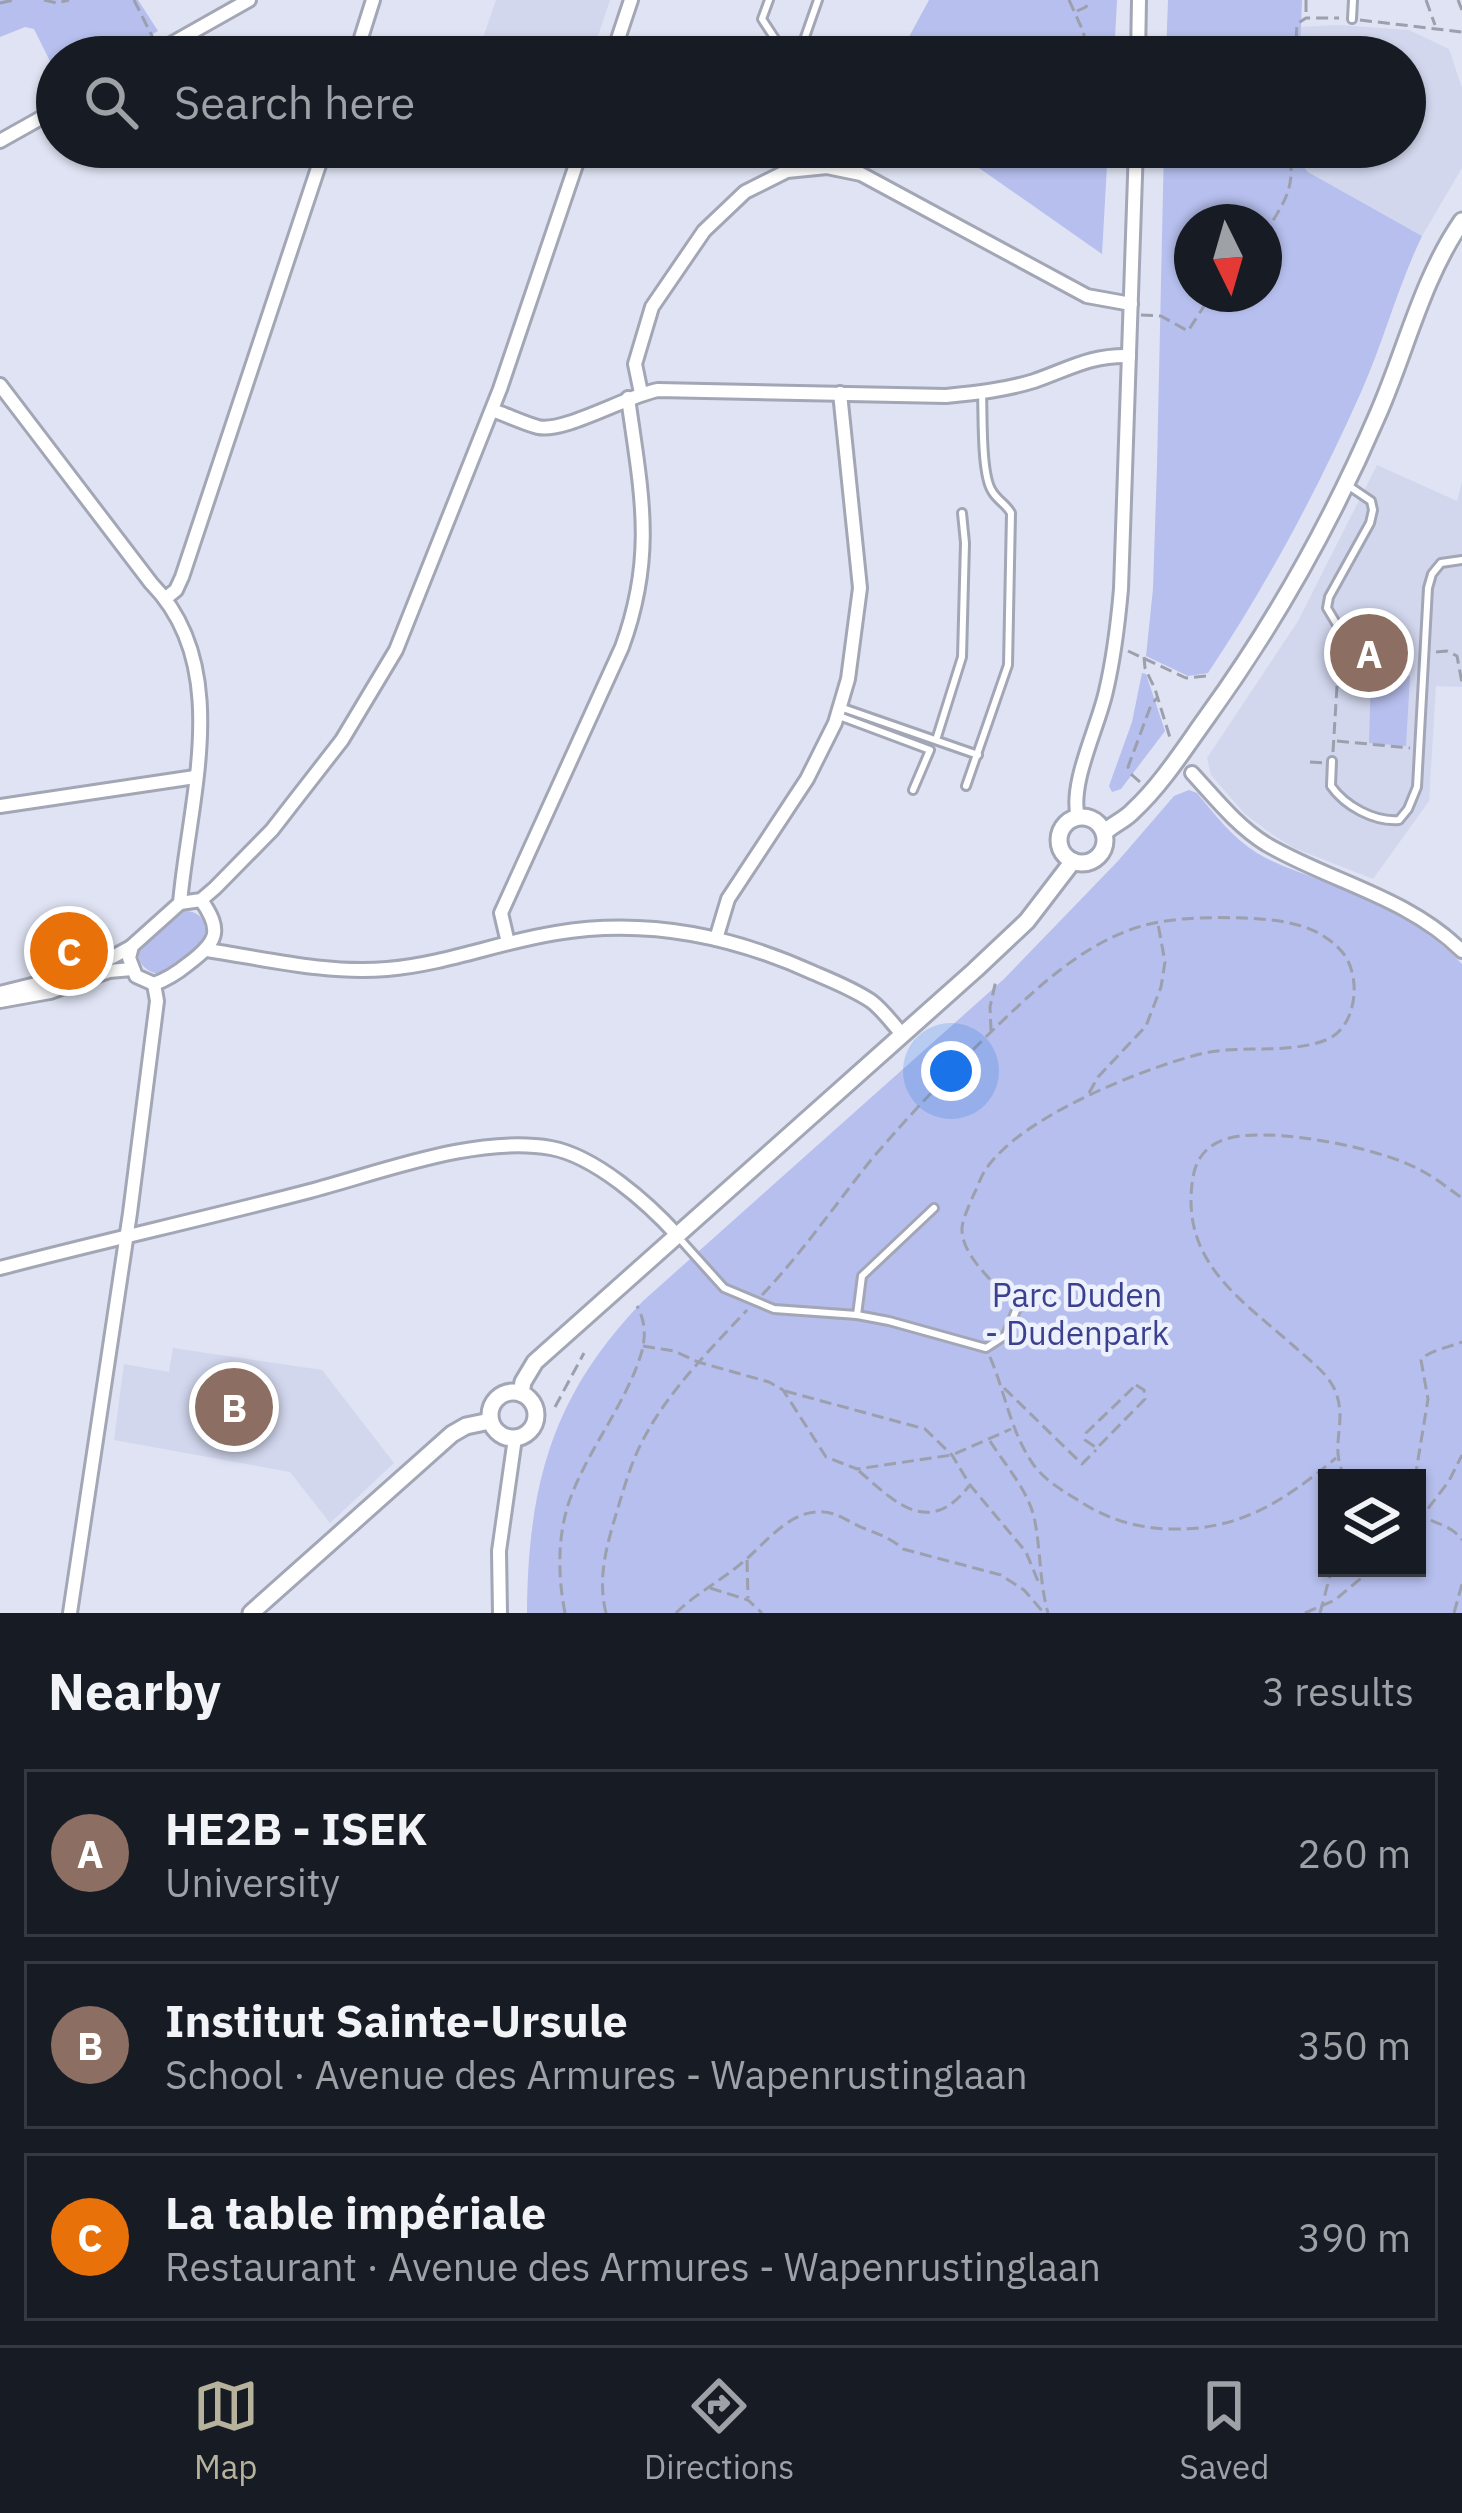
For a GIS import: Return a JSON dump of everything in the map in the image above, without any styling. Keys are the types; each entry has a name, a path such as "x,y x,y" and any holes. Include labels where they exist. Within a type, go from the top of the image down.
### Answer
{"street":[{"path":"186,36 249,0"},
{"path":"362,36 373,0"},
{"path":"619,36 631,0"},
{"path":"1138,36 1139,0"},
{"path":"0,141 36,121"},
{"path":"166,598 182,577 318,168"},
{"path":"0,997 105,962 132,946 179,903 201,900 272,830 330,756 396,650 492,410 575,168"},
{"path":"508,944 501,913 635,612 645,514 635,364 652,307 704,231 745,192 787,171 811,168"},
{"path":"825,168 861,174 1088,296 1131,309"},
{"path":"1078,818 1075,795 1105,695 1121,589 1135,168"},
{"path":"1104,832 1133,812 1176,760 1270,625 1346,484 1390,386 1433,271 1462,221"},
{"path":"492,410 540,428 555,428 658,391 982,393 1035,380 1086,359 1129,356"},
{"path":"0,385 166,598 190,643 201,726 179,903"},
{"path":"716,939 728,899 807,779 839,711 854,645 860,588 840,394"},
{"path":"1192,773 1264,842 1402,907 1462,951"},
{"path":"0,806 195,777"},
{"path":"1078,818 1096,822 1104,832 1098,857 1081,863 1063,853 1062,828 1078,818"},
{"path":"521,1393 535,1363 1027,921 1072,861"},
{"path":"132,946 129,958 136,976 154,984 169,979 206,950 214,937 214,918 201,900"},
{"path":"206,950 318,968 383,969 463,957 558,932 673,930 798,966 855,992 902,1034"},
{"path":"0,997 50,992 109,971 132,969"},
{"path":"70,1613 126,1234 157,1001 154,984"},
{"path":"0,1268 500,1145 555,1149 606,1172 677,1235"},
{"path":"521,1393 530,1398 537,1418 533,1428 515,1438 502,1436 490,1421 491,1407 500,1396 521,1393"},
{"path":"251,1613 452,1434 490,1421"},
{"path":"500,1613 499,1551 515,1438"}],"lane":[{"path":"769,0 762,19 773,36"},
{"path":"805,36 818,0"},
{"path":"1352,19 1353,0"},
{"path":"966,787 1008,665 1011,513 992,492 986,474 982,393"},
{"path":"1339,628 1327,608 1329,597 1373,510 1371,501 1346,484"},
{"path":"936,740 962,657 962,513"},
{"path":"1331,760 1331,786 1342,800 1378,819 1399,820 1413,800 1428,588 1441,563 1462,560"},
{"path":"839,711 977,755"},
{"path":"839,711 930,750 914,790"},
{"path":"856,1315 862,1276 934,1208"},
{"path":"677,1235 724,1288 774,1309 856,1315 986,1348 1006,1335 1017,1308"}],"path":[{"path":"0,3 14,0"},
{"path":"44,0 69,0"},
{"path":"134,0 147,36"},
{"path":"1069,0 1083,36"},
{"path":"1076,12 1088,0"},
{"path":"1306,0 1306,18"},
{"path":"1426,0 1436,27 1462,32"},
{"path":"1457,0 1462,10"},
{"path":"1282,205 1292,188 1293,168"},
{"path":"1131,309 1161,316 1188,332 1200,312"},
{"path":"1331,760 1339,628"},
{"path":"1115,646 1186,678 1206,676"},
{"path":"1433,655 1447,651 1457,656 1462,683"},
{"path":"1144,657 1176,760"},
{"path":"1151,791 1128,767 1158,697"},
{"path":"1335,741 1419,748"},
{"path":"606,1613 601,1575 618,1510 638,1449 666,1403 950,1070 1041,983 1096,945 1158,922 1264,919 1304,925 1331,939 1349,961 1354,979 1353,1005 1340,1031 1329,1039 1200,1054 1089,1094 1016,1138 987,1168 962,1229 969,1252 1017,1308"},
{"path":"1089,1094 1098,1077 1146,1027 1165,962 1158,922"},
{"path":"992,1032 990,1007 997,980"},
{"path":"1342,1469 1337,1457 1340,1410 1333,1387 1234,1293 1208,1263 1197,1241 1192,1216 1196,1163 1226,1137 1265,1135 1370,1151 1421,1170 1462,1198"},
{"path":"565,1613 561,1533 579,1477 643,1346 644,1319 637,1306"},
{"path":"1416,1469 1428,1399 1421,1360 1431,1351 1462,1342"},
{"path":"643,1346 674,1351 783,1390 925,1430 952,1455 970,1485 1027,1552 1040,1586"},
{"path":"986,1348 1012,1428 1033,1466 1108,1518 1152,1528 1224,1526 1290,1495 1337,1457"},
{"path":"555,1407 584,1353"},
{"path":"1002,1387 1082,1464 1145,1399 1144,1390 1136,1385 1128,1390 1087,1433 1085,1440 1097,1448"},
{"path":"783,1390 826,1457 857,1469 911,1509 931,1513 952,1507 970,1485"},
{"path":"857,1469 952,1455 1012,1428"},
{"path":"990,1439 1033,1514 1046,1613"},
{"path":"1426,1513 1462,1455"},
{"path":"676,1613 747,1559 782,1524 809,1514 832,1513 893,1539 903,1549 1001,1575 1046,1613"},
{"path":"1426,1518 1450,1526 1462,1540"},
{"path":"747,1559 748,1600"},
{"path":"1320,1613 1330,1577"},
{"path":"1305,1613 1335,1600 1362,1577"},
{"path":"1454,1613 1462,1584"},
{"path":"710,1588 748,1600 762,1613"}],"shaded area":[{"path":"496,0 610,0 598,36 484,36"},
{"path":"1301,27 1409,30 1422,36 1301,36"},
{"path":"1426,38 1449,49 1462,88 1462,168 1422,236 1305,168 1426,168"},
{"path":"1377,465 1457,501 1462,482 1462,687 1436,686 1429,801 1373,879 1294,848 1270,833 1245,814 1211,775 1207,758 1298,621"},
{"path":"173,1348 322,1370 394,1463 330,1523 290,1472 114,1440 124,1364 169,1372"}],"green space":[{"path":"0,0 138,0 158,31 150,36 38,36 34,29 25,27 0,37"},
{"path":"929,0 1117,0 1115,36 909,36"},
{"path":"1168,0 1302,0 1301,36 1167,36"},
{"path":"979,168 1107,168 1102,254"},
{"path":"1164,168 1305,168 1422,236 1370,371 1328,463 1208,673 1188,676 1146,656 1153,589"},
{"path":"1142,673 1165,731 1121,789 1112,792 1109,786 1132,722"},
{"path":"1371,674 1410,676 1406,746 1369,743"},
{"name":"Parc Duden - Dudenpark","path":"1189,790 1257,853 1399,915 1462,964 1462,1613 527,1613 533,1523 551,1444 587,1371 612,1336 643,1301 1004,979 1174,796"},
{"path":"183,911 202,919 204,939 166,974 148,970 139,956 143,943"}],"place":[{"name":"HE2B - ISEK","path":"1369,653"},
{"name":"La table impériale","path":"69,951"},
{"name":"Institut Sainte-Ursule","path":"234,1407"}]}
